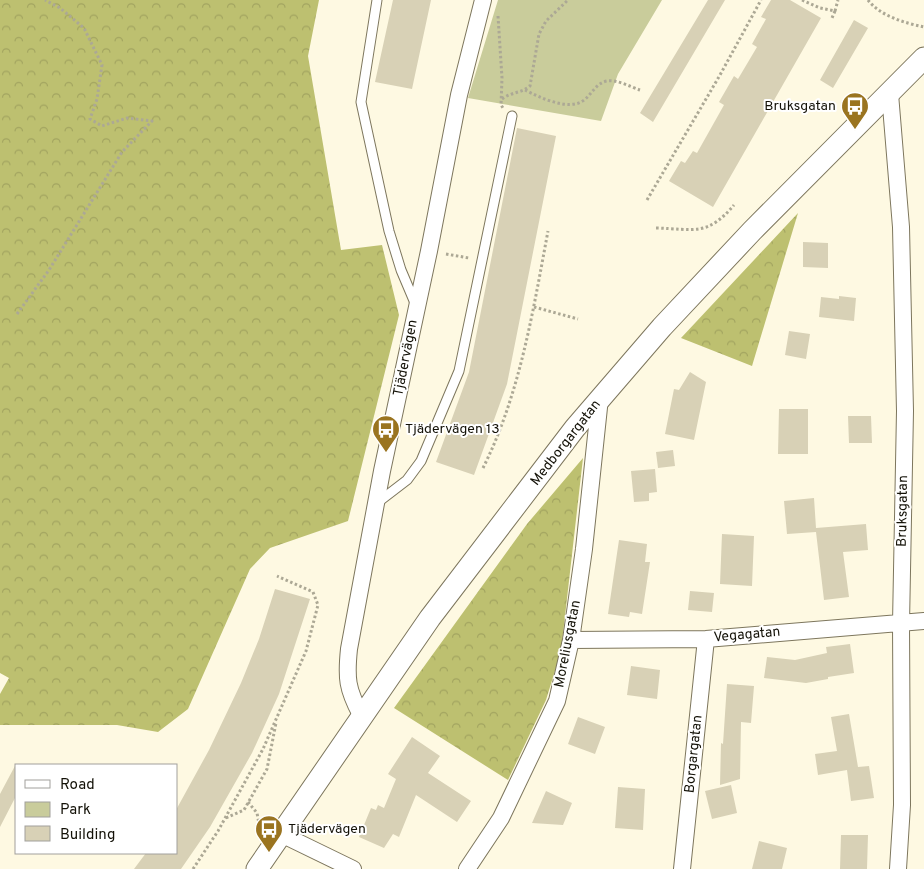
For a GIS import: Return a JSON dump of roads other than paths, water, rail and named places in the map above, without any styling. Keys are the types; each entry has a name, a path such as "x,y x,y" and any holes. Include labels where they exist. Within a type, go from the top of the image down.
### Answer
{"street":[{"name":"Tjädervägen","path":"361,715 348,687 346,673 376,503 416,306 429,251 459,95 483,0"},
{"name":"Medborgargatan","path":"257,869 272,835 430,618 600,398 662,327 752,231 924,58"},
{"name":"Bruksgatan","path":"890,94 901,227 902,331 905,392 901,624 902,805 898,869"},
{"name":"Moreliusgatan","path":"467,869 501,818 557,701 570,640 584,549 600,398"},
{"name":"Vegagatan","path":"570,640 706,639 924,621"},
{"name":"Borgargatan","path":"682,869 706,639"},
{"path":"272,835 353,869"}],"lane":[{"path":"377,0 361,102 389,231 401,270 416,306"},
{"path":"376,503 407,480 421,461 437,428 459,371 512,116"}],"place":[{"name":"Bruksgatan","path":"855,130"},
{"name":"Tjädervägen 13","path":"386,453"},
{"name":"Tjädervägen","path":"269,853"}]}
